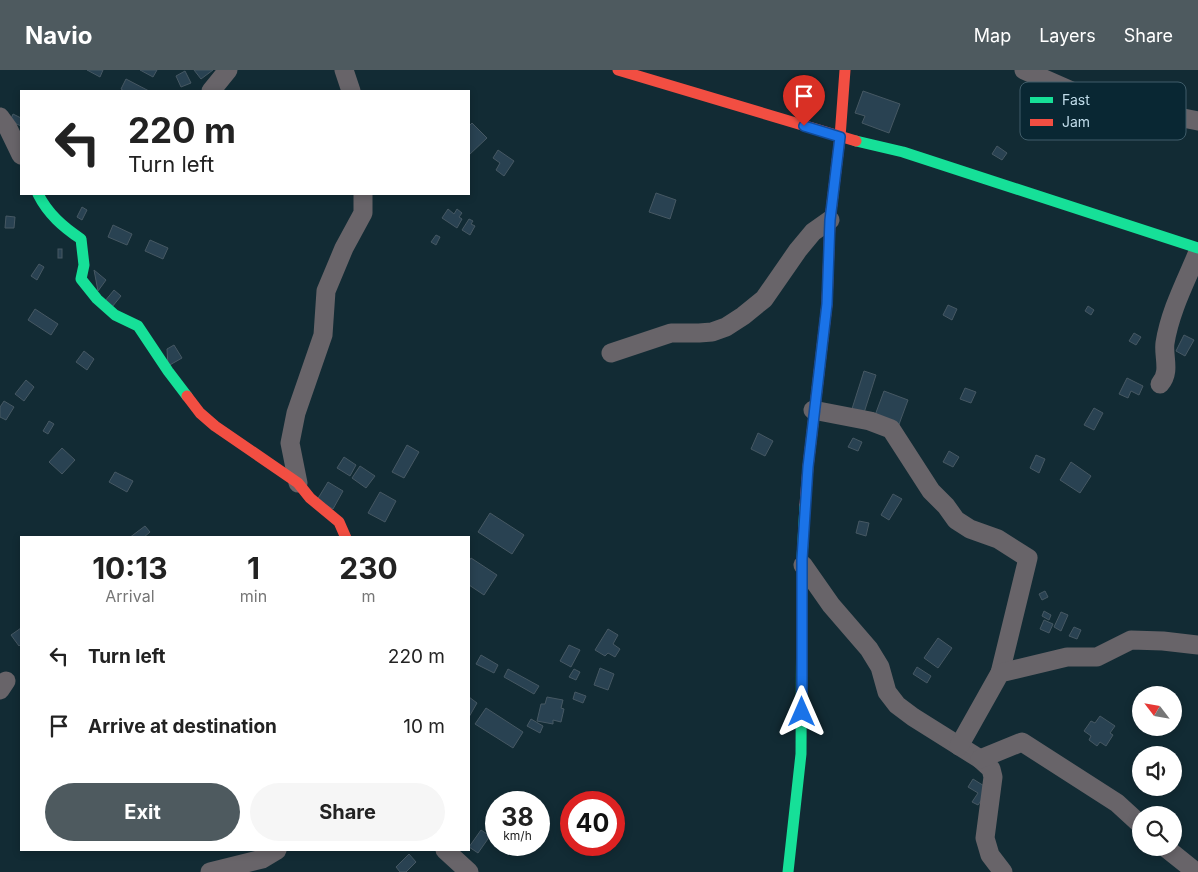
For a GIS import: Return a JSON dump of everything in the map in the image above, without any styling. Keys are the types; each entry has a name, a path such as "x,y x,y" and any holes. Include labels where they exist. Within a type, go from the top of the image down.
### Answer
{"street":[{"path":"212,90 228,70"},
{"path":"344,70 351,90"},
{"path":"618,70 840,137 903,152 1198,248"},
{"path":"788,872 800,760 803,565 808,467 813,410 827,304 830,220 840,137 845,70"},
{"path":"1024,70 1051,82"},
{"path":"10,126 20,152"},
{"path":"39,195 48,211 63,227 81,239 84,265 81,279 96,299 115,315 138,326 168,371 200,412 215,426 298,483 310,498 339,522 345,536"},
{"path":"298,483 290,443 296,413 323,334 326,291 344,248 363,213 364,195"},
{"path":"611,352 671,333 699,334 726,327 764,299 813,232 830,220"},
{"path":"1160,384 1164,380 1166,371 1165,344 1171,318 1198,252"},
{"path":"813,410 870,421 891,429 931,492 946,506 956,520 970,529 998,539 1028,558 1000,673 959,746"},
{"path":"803,565 831,605 869,649 880,667 887,692 897,705 980,759 991,769 993,777 985,838 990,855 1003,872"},
{"path":"1000,673 1067,657 1097,657 1130,640 1198,644"},
{"path":"980,759 1022,742 1117,803 1132,817"},
{"path":"210,872 262,859 275,851"},
{"path":"446,851 469,872"},
{"path":"1176,856 1196,872"}],"building":[{"path":"87,70 103,70 100,77"},
{"path":"140,70 157,70 153,77"},
{"path":"194,70 213,70 201,79"},
{"path":"185,71 191,83 181,87 176,76"},
{"path":"126,79 147,90 122,90 121,89"},
{"path":"863,91 900,104 889,133 862,123 865,116 855,113"},
{"path":"13,114 20,118 20,126 10,121"},
{"path":"472,123 487,138 470,154 470,125"},
{"path":"997,146 1007,153 1002,160 992,154"},
{"path":"498,150 514,161 504,176 496,170 500,163 493,158"},
{"path":"656,193 676,200 670,219 649,212"},
{"path":"82,207 87,210 82,220 77,217"},
{"path":"448,209 454,214 457,209 462,213 459,217 462,219 457,228 442,218"},
{"path":"6,216 15,217 14,228 5,228"},
{"path":"469,219 473,221 471,224 475,226 470,235 462,230"},
{"path":"113,225 132,234 127,245 108,237"},
{"path":"436,235 440,237 436,245 431,242"},
{"path":"150,240 168,248 163,259 145,251"},
{"path":"58,249 62,249 62,258 58,258"},
{"path":"39,264 44,267 37,280 31,276"},
{"path":"94,270 106,280 98,291"},
{"path":"114,290 121,296 112,307 105,301"},
{"path":"948,305 957,309 952,320 943,315"},
{"path":"1088,306 1094,310 1091,315 1085,311"},
{"path":"35,309 58,324 51,335 28,320"},
{"path":"1134,333 1141,337 1136,345 1129,341"},
{"path":"1184,335 1194,340 1185,356 1176,351"},
{"path":"174,345 182,358 168,366 167,349"},
{"path":"84,351 94,359 87,370 76,362"},
{"path":"864,371 876,375 863,416 851,412"},
{"path":"1127,378 1143,386 1139,395 1131,391 1128,398 1119,394"},
{"path":"26,380 34,387 24,401 15,394"},
{"path":"965,388 976,392 971,403 960,399"},
{"path":"884,391 908,400 898,427 874,418"},
{"path":"4,401 14,407 6,420 0,417 0,407"},
{"path":"1094,408 1103,413 1094,430 1084,425"},
{"path":"49,421 54,424 48,434 43,431"},
{"path":"758,433 773,441 765,456 751,449"},
{"path":"853,438 862,442 858,451 848,447"},
{"path":"407,445 419,452 404,478 392,472"},
{"path":"62,448 75,460 62,474 49,462"},
{"path":"949,451 959,457 953,467 943,462"},
{"path":"1036,455 1045,459 1039,473 1030,468"},
{"path":"344,457 356,465 350,476 337,468"},
{"path":"1071,462 1091,476 1080,493 1060,480"},
{"path":"360,466 375,476 366,488 352,478"},
{"path":"115,472 133,481 127,492 109,482"},
{"path":"328,482 343,491 333,509 317,500"},
{"path":"380,492 396,501 385,522 368,513"},
{"path":"893,494 902,499 889,520 881,515"},
{"path":"490,513 524,535 512,554 478,532"},
{"path":"859,521 869,523 866,536 856,533"},
{"path":"145,526 150,532 145,536 132,536"},
{"path":"471,558 497,575 484,595 470,586"},
{"path":"1045,591 1048,597 1042,600 1039,594"},
{"path":"1044,611 1051,615 1049,620 1042,616"},
{"path":"1061,612 1068,615 1061,631 1054,627"},
{"path":"1044,620 1053,624 1049,633 1040,629"},
{"path":"1074,627 1081,630 1077,639 1069,636"},
{"path":"20,629 19,646 11,635"},
{"path":"608,629 618,635 613,644 620,649 615,657 608,653 605,656 595,650"},
{"path":"938,638 952,648 938,668 924,658"},
{"path":"569,645 580,650 571,667 560,661"},
{"path":"481,655 498,665 494,673 476,664"},
{"path":"917,667 931,676 927,683 913,674"},
{"path":"600,668 614,674 608,690 594,685"},
{"path":"508,669 539,686 534,694 504,677"},
{"path":"574,669 580,672 576,680 569,677"},
{"path":"575,692 586,696 583,703 573,699"},
{"path":"547,697 563,700 561,708 564,709 561,722 553,720 553,724 537,721 541,704 545,704"},
{"path":"470,698 477,703 470,715"},
{"path":"486,708 523,732 513,748 475,724"},
{"path":"1100,716 1115,726 1110,733 1113,735 1106,746 1100,742 1097,746 1089,740 1091,736 1084,731 1091,721 1095,723"},
{"path":"531,719 543,726 540,733 527,726"},
{"path":"973,779 989,789 978,805 972,802 978,793 968,787"},
{"path":"481,830 485,833 485,843 478,853 470,848"},
{"path":"409,854 416,862 406,872 400,872 396,867"}],"traffic: fast":[{"path":"856,141 903,152 1198,248"},
{"path":"39,195 56,220 81,239 84,265 81,279 97,299 115,315 138,326 187,396"},
{"path":"788,872 801,754 802,559 805,505"}],"traffic: jam":[{"path":"618,70 856,141"},
{"path":"805,505 827,304 830,220 840,137 845,70"},
{"path":"187,396 200,413 215,426 298,483 310,498 339,522 345,536"}],"route":[{"path":"802,712 802,559 808,467 812,417 827,304 830,220 840,137 804,126"}]}
